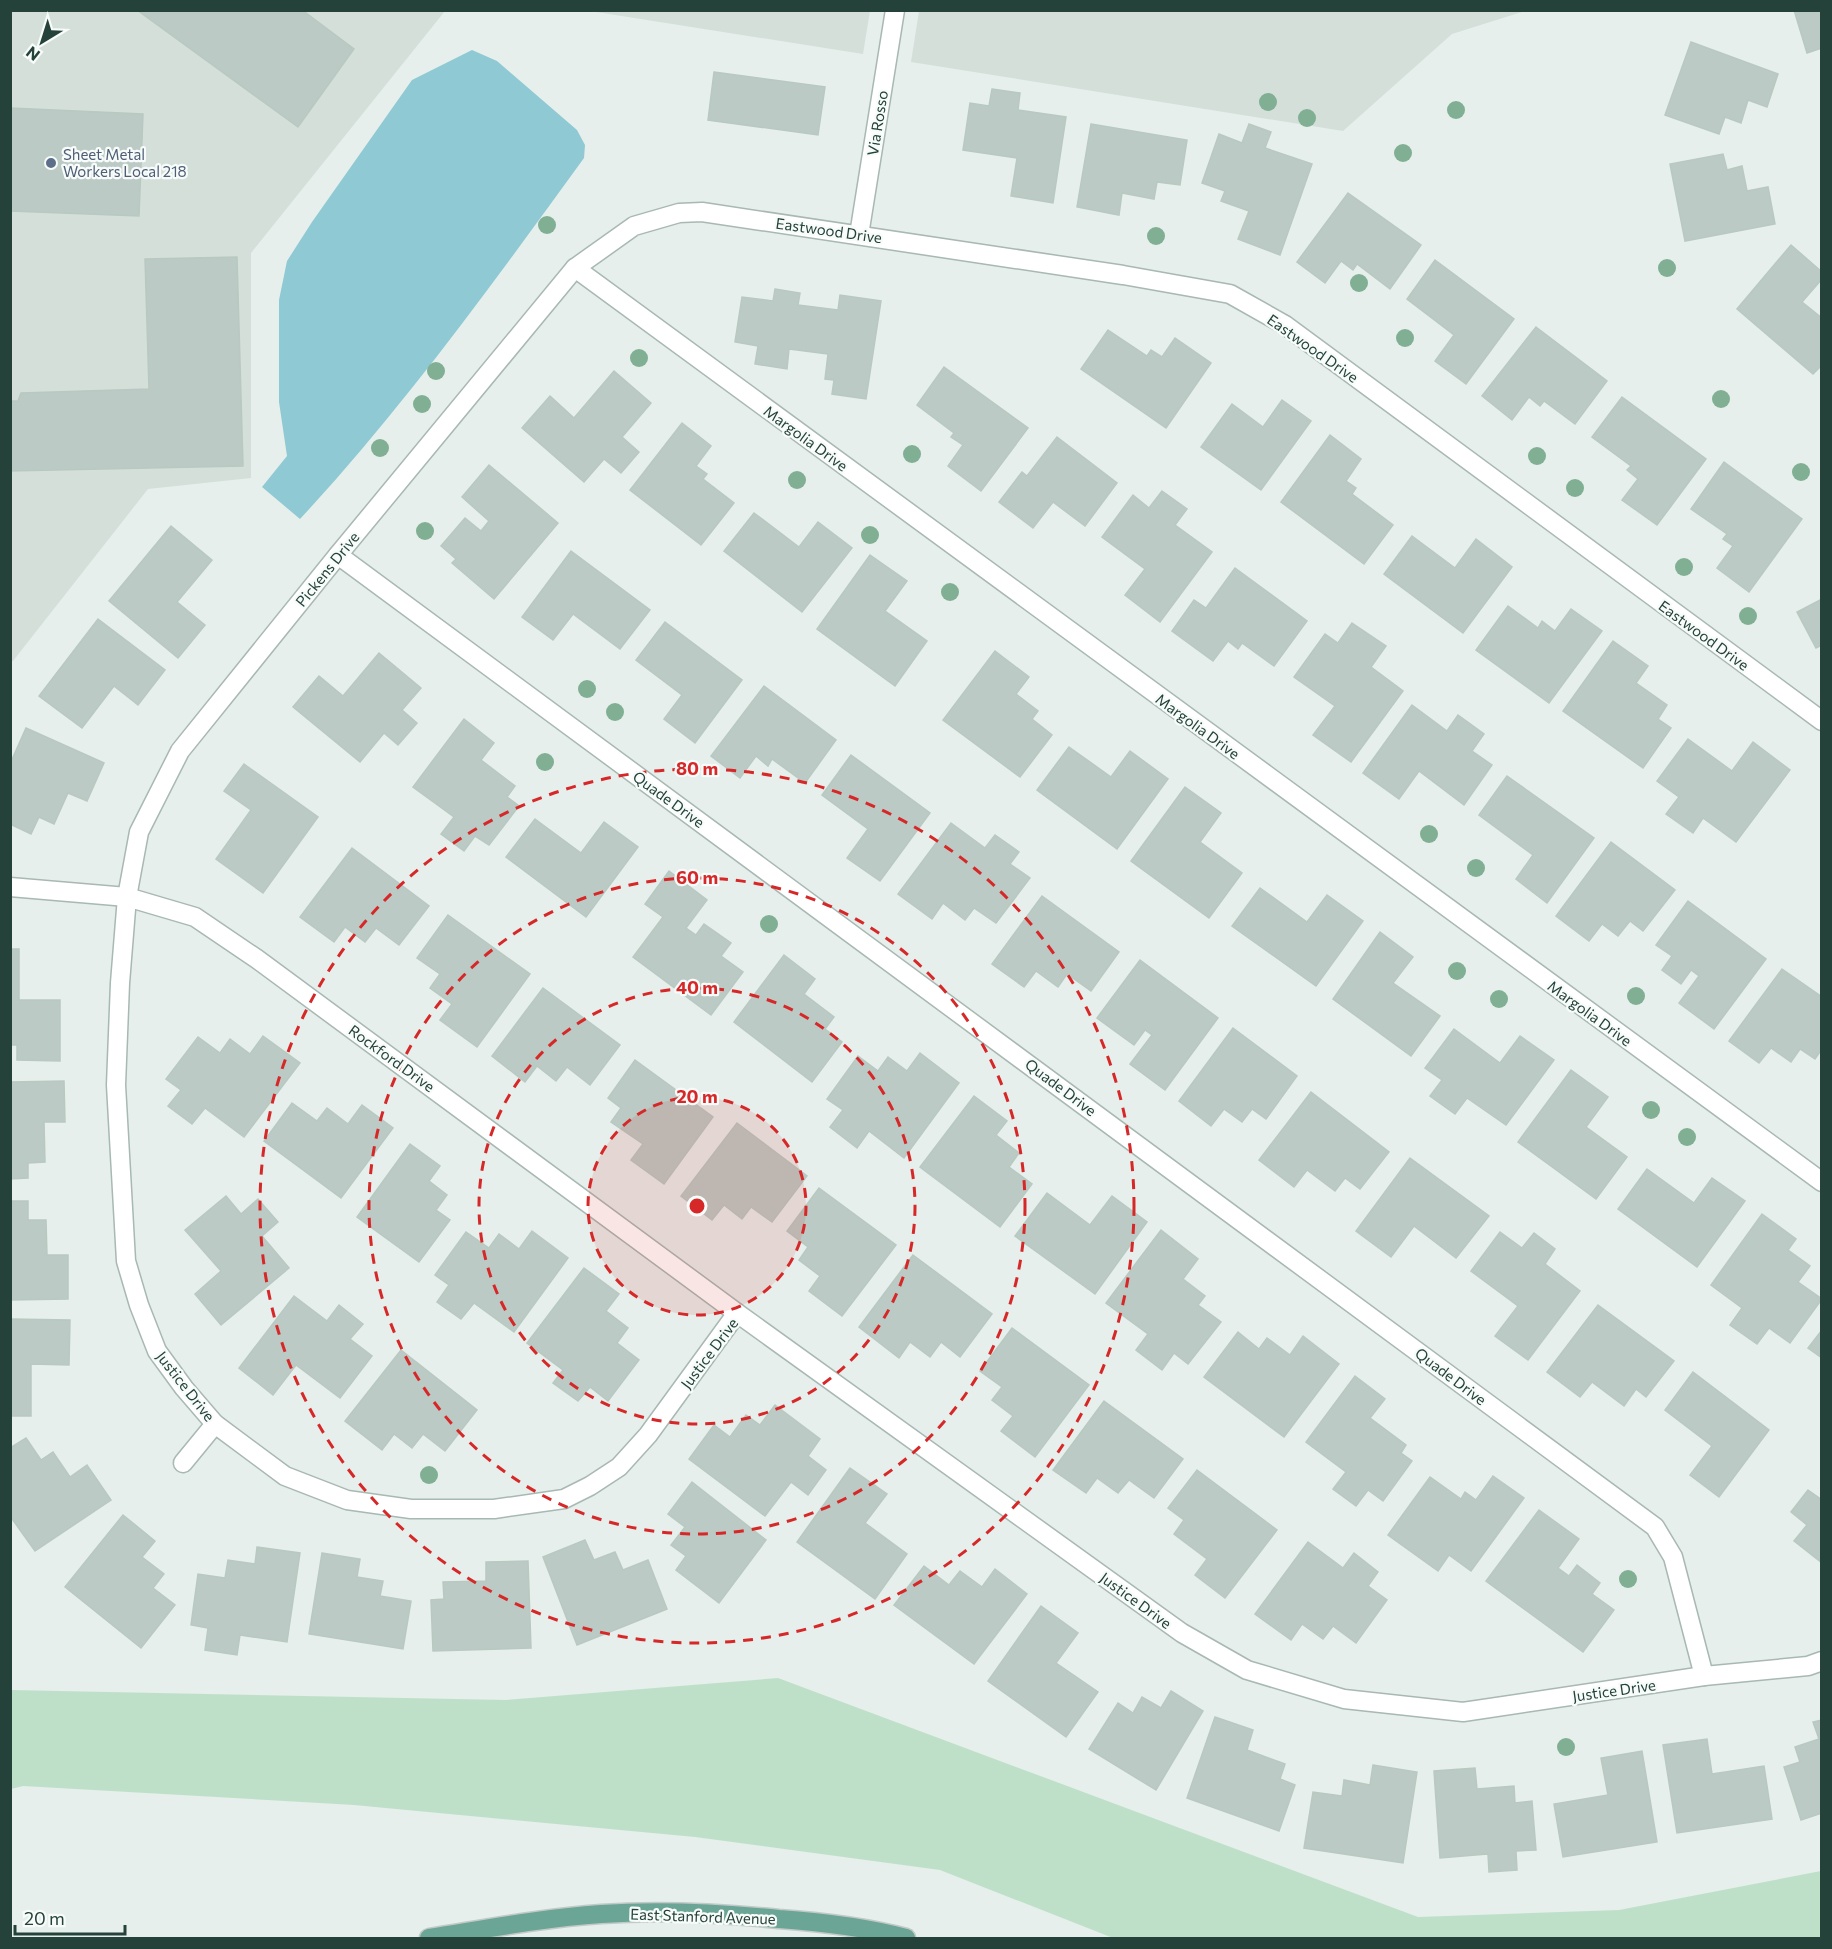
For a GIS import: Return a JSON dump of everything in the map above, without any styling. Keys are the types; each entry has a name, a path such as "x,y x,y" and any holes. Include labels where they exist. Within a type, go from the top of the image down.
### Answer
{"main road":[{"name":"East Stanford Avenue","path":"429,1938 536,1921 601,1914 666,1911 733,1914 817,1922 906,1938"}],"street":[{"name":"Via Rosso","path":"859,235 895,10"},
{"name":"Eastwood Drive","path":"575,268 634,226 679,213 702,212 1124,275 1230,294 1285,325 1821,721"},
{"name":"Pickens Drive","path":"127,897 139,832 180,751 575,268"},
{"name":"Margolia Drive","path":"575,268 1821,1182"},
{"name":"Quade Drive","path":"338,555 1655,1527 1673,1557 1704,1676"},
{"name":"Rockford Drive","path":"10,887 127,897 195,917 257,959 737,1313"},
{"name":"Justice Drive","path":"127,897 120,984 116,1085 126,1261 139,1305 157,1351 184,1388 215,1424 285,1476 347,1500 411,1509 494,1509 564,1499 590,1486 619,1467 648,1435 737,1313 1182,1633 1247,1670 1344,1699 1463,1712 1704,1676 1808,1666 1821,1661"},
{"path":"183,1463 215,1424"}],"shaded area":[{"path":"919,10 1525,11 1452,34 1343,131 911,62"},
{"path":"10,11 445,11 251,253 251,478 148,489 13,661 11,661"},
{"path":"590,11 870,11 863,54"}],"green space":[{"path":"778,1678 1418,1917 1619,1910 1821,1871 1821,1938 1113,1938 940,1870 695,1837 354,1805 23,1786 11,1789 11,1690 506,1700"}],"water":[{"path":"472,50 497,61 577,130 585,145 584,158 412,388 376,433 300,519 262,487 287,456 279,402 279,300 287,261 412,80"}],"building":[{"path":"137,10 302,10 354,49 298,127"},
{"path":"1794,10 1822,10 1822,48 1807,53"},
{"path":"1691,42 1778,74 1767,107 1748,100 1741,123 1725,117 1719,134 1665,115"},
{"path":"714,72 825,87 818,135 708,120"},
{"path":"992,89 1020,93 1018,110 1066,117 1053,203 1011,196 1017,158 963,150 970,103 989,106"},
{"path":"10,108 143,114 139,216 10,211"},
{"path":"1091,124 1187,140 1180,185 1157,182 1154,199 1122,193 1119,215 1077,207"},
{"path":"1249,124 1271,132 1265,148 1312,164 1280,255 1238,239 1249,211 1221,201 1225,191 1202,183 1219,134 1242,143"},
{"path":"1723,154 1727,170 1742,166 1747,191 1768,187 1775,224 1685,241 1670,164"},
{"path":"1348,193 1421,245 1390,289 1357,264 1353,270 1341,261 1325,283 1297,262"},
{"path":"1791,245 1822,272 1822,279 1802,302 1822,318 1822,365 1813,374 1737,309"},
{"path":"237,257 243,466 10,471 10,401 18,401 21,393 149,389 145,259"},
{"path":"1435,260 1514,319 1466,384 1435,361 1454,335 1407,299"},
{"path":"775,289 800,293 798,305 838,310 840,295 881,301 866,399 832,394 834,380 825,379 828,354 789,349 787,369 755,364 758,346 735,342 742,297 773,301"},
{"path":"1536,327 1607,381 1575,424 1544,401 1540,406 1529,397 1512,420 1482,396"},
{"path":"1108,330 1147,356 1151,350 1162,357 1175,338 1211,363 1166,428 1081,369"},
{"path":"944,367 1028,428 981,491 948,466 963,445 951,437 954,433 917,405"},
{"path":"614,371 651,403 622,437 639,452 621,473 604,459 584,482 522,428 550,396 574,418"},
{"path":"1622,397 1706,459 1657,525 1622,500 1638,479 1627,470 1631,466 1592,437"},
{"path":"1282,400 1311,421 1261,490 1201,447 1232,404 1263,427"},
{"path":"682,423 711,446 696,466 707,474 703,479 734,503 701,545 630,490"},
{"path":"1330,435 1361,459 1346,481 1356,488 1352,494 1393,525 1364,564 1281,502"},
{"path":"1057,437 1117,483 1085,526 1053,502 1033,528 999,502 1022,472 1027,476"},
{"path":"1724,462 1802,519 1749,592 1717,568 1733,546 1723,539 1727,534 1691,509"},
{"path":"489,465 558,523 494,599 452,563 456,559 441,546 465,518 481,531 489,521 462,497"},
{"path":"1162,491 1187,509 1175,525 1212,552 1160,622 1125,595 1145,569 1102,537 1133,495 1149,508"},
{"path":"754,513 799,547 818,522 852,548 802,612 724,551"},
{"path":"171,526 212,560 177,602 205,625 178,658 109,601"},
{"path":"1412,536 1455,568 1476,539 1512,567 1463,633 1384,574"},
{"path":"571,551 650,610 620,649 573,614 553,640 522,617"},
{"path":"870,555 907,581 885,611 927,641 895,686 817,629"},
{"path":"1235,568 1307,621 1274,666 1242,643 1238,649 1228,641 1213,661 1172,631 1194,600 1206,608"},
{"path":"1822,599 1822,645 1816,648 1797,612"},
{"path":"1508,606 1538,628 1542,621 1555,631 1571,609 1602,631 1549,703 1476,650"},
{"path":"98,619 165,670 138,705 114,686 82,728 39,696"},
{"path":"665,622 742,680 695,743 664,719 682,695 636,660"},
{"path":"1352,623 1386,646 1371,667 1403,691 1351,762 1313,735 1335,706 1294,677 1325,634 1338,643"},
{"path":"1613,641 1648,666 1636,683 1667,705 1658,719 1671,728 1643,768 1563,711"},
{"path":"995,651 1029,677 1016,694 1038,711 1032,719 1052,735 1020,777 943,720"},
{"path":"379,653 421,688 402,710 417,723 398,745 384,733 360,762 293,707 319,676 343,696"},
{"path":"764,686 836,740 805,783 772,759 768,766 756,756 740,778 711,756"},
{"path":"1412,705 1447,731 1458,715 1484,734 1472,751 1492,765 1464,805 1419,771 1399,799 1363,773"},
{"path":"464,719 494,743 481,760 515,786 507,797 519,806 489,845 475,836 464,851 441,834 454,817 413,787"},
{"path":"26,728 104,763 87,801 68,793 54,824 39,817 31,834 10,824 10,764"},
{"path":"1688,739 1732,771 1753,742 1790,770 1736,842 1703,818 1693,833 1666,814 1679,797 1657,781"},
{"path":"1069,747 1111,777 1130,751 1168,779 1117,849 1037,790"},
{"path":"851,755 930,813 880,881 847,858 868,829 822,795"},
{"path":"244,764 318,817 263,893 216,859 251,810 224,791"},
{"path":"1507,776 1594,838 1547,903 1516,879 1533,855 1479,815"},
{"path":"1185,787 1221,813 1200,842 1242,873 1209,918 1131,861"},
{"path":"535,819 581,853 604,822 638,847 586,917 506,857"},
{"path":"951,823 985,848 995,835 1019,852 1010,864 1030,878 996,923 974,908 965,920 943,903 932,919 898,894"},
{"path":"1611,842 1675,890 1643,931 1630,921 1618,936 1602,924 1589,941 1556,916"},
{"path":"352,848 429,906 399,945 376,928 365,942 345,927 334,942 300,917"},
{"path":"669,871 707,900 686,928 696,935 704,924 731,943 721,956 743,972 711,1015 633,957 663,917 645,904"},
{"path":"1260,888 1307,922 1327,895 1363,921 1316,986 1232,926"},
{"path":"1042,896 1119,952 1091,991 1067,974 1058,987 1036,971 1024,987 992,964"},
{"path":"1688,901 1766,959 1714,1029 1679,1003 1699,976 1691,970 1681,984 1662,970 1672,956 1656,945"},
{"path":"448,915 530,974 477,1047 440,1020 452,1004 430,988 440,974 417,958"},
{"path":"1380,932 1413,957 1393,983 1440,1016 1411,1056 1333,999"},
{"path":"10,949 19,949 19,1000 60,1000 60,1061 17,1060 17,1045 10,1045"},
{"path":"784,955 815,979 804,994 834,1017 825,1029 842,1042 812,1082 734,1022"},
{"path":"1140,960 1218,1018 1165,1090 1130,1064 1152,1035 1145,1030 1134,1045 1097,1018"},
{"path":"1782,969 1822,997 1822,1049 1815,1059 1800,1049 1791,1062 1771,1048 1759,1063 1729,1041"},
{"path":"543,988 620,1045 590,1085 567,1067 556,1081 537,1066 525,1082 492,1056"},
{"path":"1233,1028 1297,1076 1266,1119 1252,1109 1242,1122 1224,1109 1211,1126 1179,1101"},
{"path":"1454,1029 1500,1063 1520,1036 1554,1060 1506,1125 1467,1098 1455,1114 1430,1096 1442,1080 1425,1068"},
{"path":"263,1036 300,1063 244,1137 205,1108 192,1124 168,1106 181,1090 166,1079 198,1037 220,1053 230,1039 250,1054"},
{"path":"920,1053 959,1083 904,1158 869,1131 857,1148 830,1127 843,1110 827,1099 858,1056 878,1071 888,1057 907,1071"},
{"path":"635,1060 713,1117 664,1184 631,1160 643,1144 611,1122 621,1108 608,1098"},
{"path":"1571,1070 1608,1097 1586,1127 1627,1157 1596,1199 1518,1142"},
{"path":"64,1081 65,1122 44,1122 45,1162 28,1163 28,1178 10,1179 10,1082"},
{"path":"1311,1092 1389,1152 1360,1189 1345,1178 1335,1191 1307,1170 1294,1187 1259,1160"},
{"path":"974,1096 1007,1121 996,1135 1019,1153 1009,1167 1032,1184 1000,1227 920,1167"},
{"path":"292,1103 317,1121 327,1108 348,1124 362,1105 393,1128 341,1198 264,1141"},
{"path":"737,1123 807,1176 772,1222 751,1207 742,1219 724,1205 712,1220 681,1196"},
{"path":"410,1144 440,1166 429,1181 447,1195 436,1210 450,1220 419,1262 357,1217"},
{"path":"1410,1158 1489,1216 1456,1258 1414,1226 1391,1257 1356,1231"},
{"path":"1647,1169 1694,1203 1712,1178 1745,1201 1697,1267 1618,1209"},
{"path":"819,1188 896,1245 842,1316 809,1291 820,1276 799,1260 808,1247 787,1231"},
{"path":"1047,1193 1090,1225 1112,1196 1147,1222 1095,1294 1015,1236"},
{"path":"226,1196 241,1214 258,1199 278,1222 262,1236 289,1268 221,1325 195,1294 221,1271 185,1230"},
{"path":"10,1201 28,1201 28,1220 46,1220 47,1255 68,1255 68,1299 10,1300"},
{"path":"1762,1214 1796,1239 1788,1250 1810,1266 1798,1282 1822,1299 1790,1343 1769,1328 1757,1344 1730,1325 1742,1308 1711,1285"},
{"path":"1161,1230 1198,1259 1183,1279 1205,1296 1198,1305 1221,1322 1188,1364 1174,1353 1162,1370 1136,1350 1148,1334 1106,1303"},
{"path":"532,1231 568,1258 514,1332 474,1303 461,1319 437,1302 449,1285 435,1275 466,1232 489,1248 499,1234 519,1249"},
{"path":"1500,1232 1522,1248 1534,1233 1555,1249 1545,1264 1580,1291 1528,1360 1495,1336 1518,1306 1471,1271"},
{"path":"913,1255 992,1314 960,1357 941,1342 930,1357 910,1342 899,1358 859,1327"},
{"path":"584,1268 619,1294 606,1311 628,1328 617,1343 639,1360 608,1401 590,1387 578,1401 553,1383 563,1370 527,1343"},
{"path":"294,1296 327,1321 339,1305 363,1324 350,1339 372,1356 340,1398 296,1365 273,1395 239,1368"},
{"path":"1598,1305 1674,1361 1646,1397 1636,1389 1624,1406 1592,1382 1580,1397 1547,1372"},
{"path":"10,1319 70,1320 69,1365 31,1364 31,1416 10,1416"},
{"path":"1012,1328 1089,1385 1035,1457 1001,1431 1013,1416 992,1400 1002,1387 980,1371"},
{"path":"1822,1330 1822,1358 1808,1348"},
{"path":"1238,1332 1259,1349 1267,1338 1290,1355 1303,1336 1339,1364 1284,1437 1204,1377"},
{"path":"401,1350 477,1410 445,1451 423,1434 412,1448 394,1434 382,1450 345,1421"},
{"path":"1693,1372 1769,1430 1719,1497 1690,1475 1712,1446 1665,1410"},
{"path":"1355,1376 1385,1399 1370,1418 1406,1445 1401,1453 1412,1461 1383,1501 1368,1490 1356,1506 1333,1489 1346,1472 1306,1442"},
{"path":"1104,1401 1183,1459 1154,1498 1129,1480 1118,1493 1097,1478 1086,1493 1053,1470"},
{"path":"775,1405 820,1439 808,1456 826,1470 808,1495 791,1482 765,1516 689,1459 714,1425 730,1437 746,1415 760,1425"},
{"path":"26,1438 41,1460 53,1452 70,1477 87,1465 111,1500 35,1551 10,1516 10,1448"},
{"path":"850,1468 887,1494 865,1523 907,1554 875,1599 797,1542"},
{"path":"1197,1470 1277,1530 1225,1598 1195,1575 1207,1559 1174,1534 1184,1520 1168,1508"},
{"path":"1493,1476 1524,1498 1471,1571 1449,1555 1438,1571 1388,1535 1430,1477 1461,1499 1465,1492 1476,1500"},
{"path":"692,1482 766,1540 719,1603 676,1570 686,1556 671,1545 685,1527 668,1514"},
{"path":"1808,1490 1822,1500 1822,1563 1794,1541 1807,1525 1791,1512"},
{"path":"1539,1510 1579,1539 1558,1568 1569,1576 1577,1565 1600,1583 1592,1594 1614,1610 1583,1652 1486,1581"},
{"path":"123,1515 155,1541 142,1557 164,1574 153,1588 175,1605 141,1648 65,1587"},
{"path":"585,1540 594,1560 615,1552 623,1570 648,1560 667,1609 577,1645 543,1557"},
{"path":"1308,1542 1343,1568 1354,1553 1378,1572 1368,1586 1387,1600 1356,1643 1333,1626 1323,1639 1302,1624 1291,1640 1255,1614"},
{"path":"257,1547 300,1553 287,1642 240,1635 237,1655 205,1650 208,1628 191,1625 198,1574 225,1578 228,1560 255,1564"},
{"path":"322,1553 360,1559 357,1577 383,1581 380,1596 411,1601 403,1649 309,1634"},
{"path":"528,1561 531,1648 433,1651 431,1600 444,1599 443,1582 486,1581 486,1562"},
{"path":"924,1566 949,1585 960,1571 982,1587 995,1569 1027,1594 974,1664 894,1605"},
{"path":"1041,1606 1078,1633 1056,1663 1098,1692 1066,1737 988,1681"},
{"path":"1171,1691 1203,1711 1156,1790 1089,1749 1118,1703 1133,1713 1142,1697 1161,1708"},
{"path":"1215,1717 1253,1730 1247,1750 1285,1764 1280,1779 1295,1785 1279,1831 1187,1798"},
{"path":"1822,1720 1822,1813 1801,1820 1784,1767 1800,1762 1795,1747 1819,1739 1813,1722"},
{"path":"1707,1739 1712,1774 1764,1766 1772,1819 1677,1833 1663,1745"},
{"path":"1642,1751 1657,1842 1563,1857 1554,1804 1608,1795 1601,1758"},
{"path":"1373,1765 1417,1772 1403,1863 1304,1848 1313,1792 1342,1796 1344,1780 1370,1785"},
{"path":"1475,1768 1477,1789 1514,1786 1515,1803 1532,1801 1536,1850 1516,1851 1517,1870 1489,1872 1488,1854 1440,1858 1434,1771"}],"place":[{"name":"Sheet Metal Workers Local 218","path":"51,163"}]}
